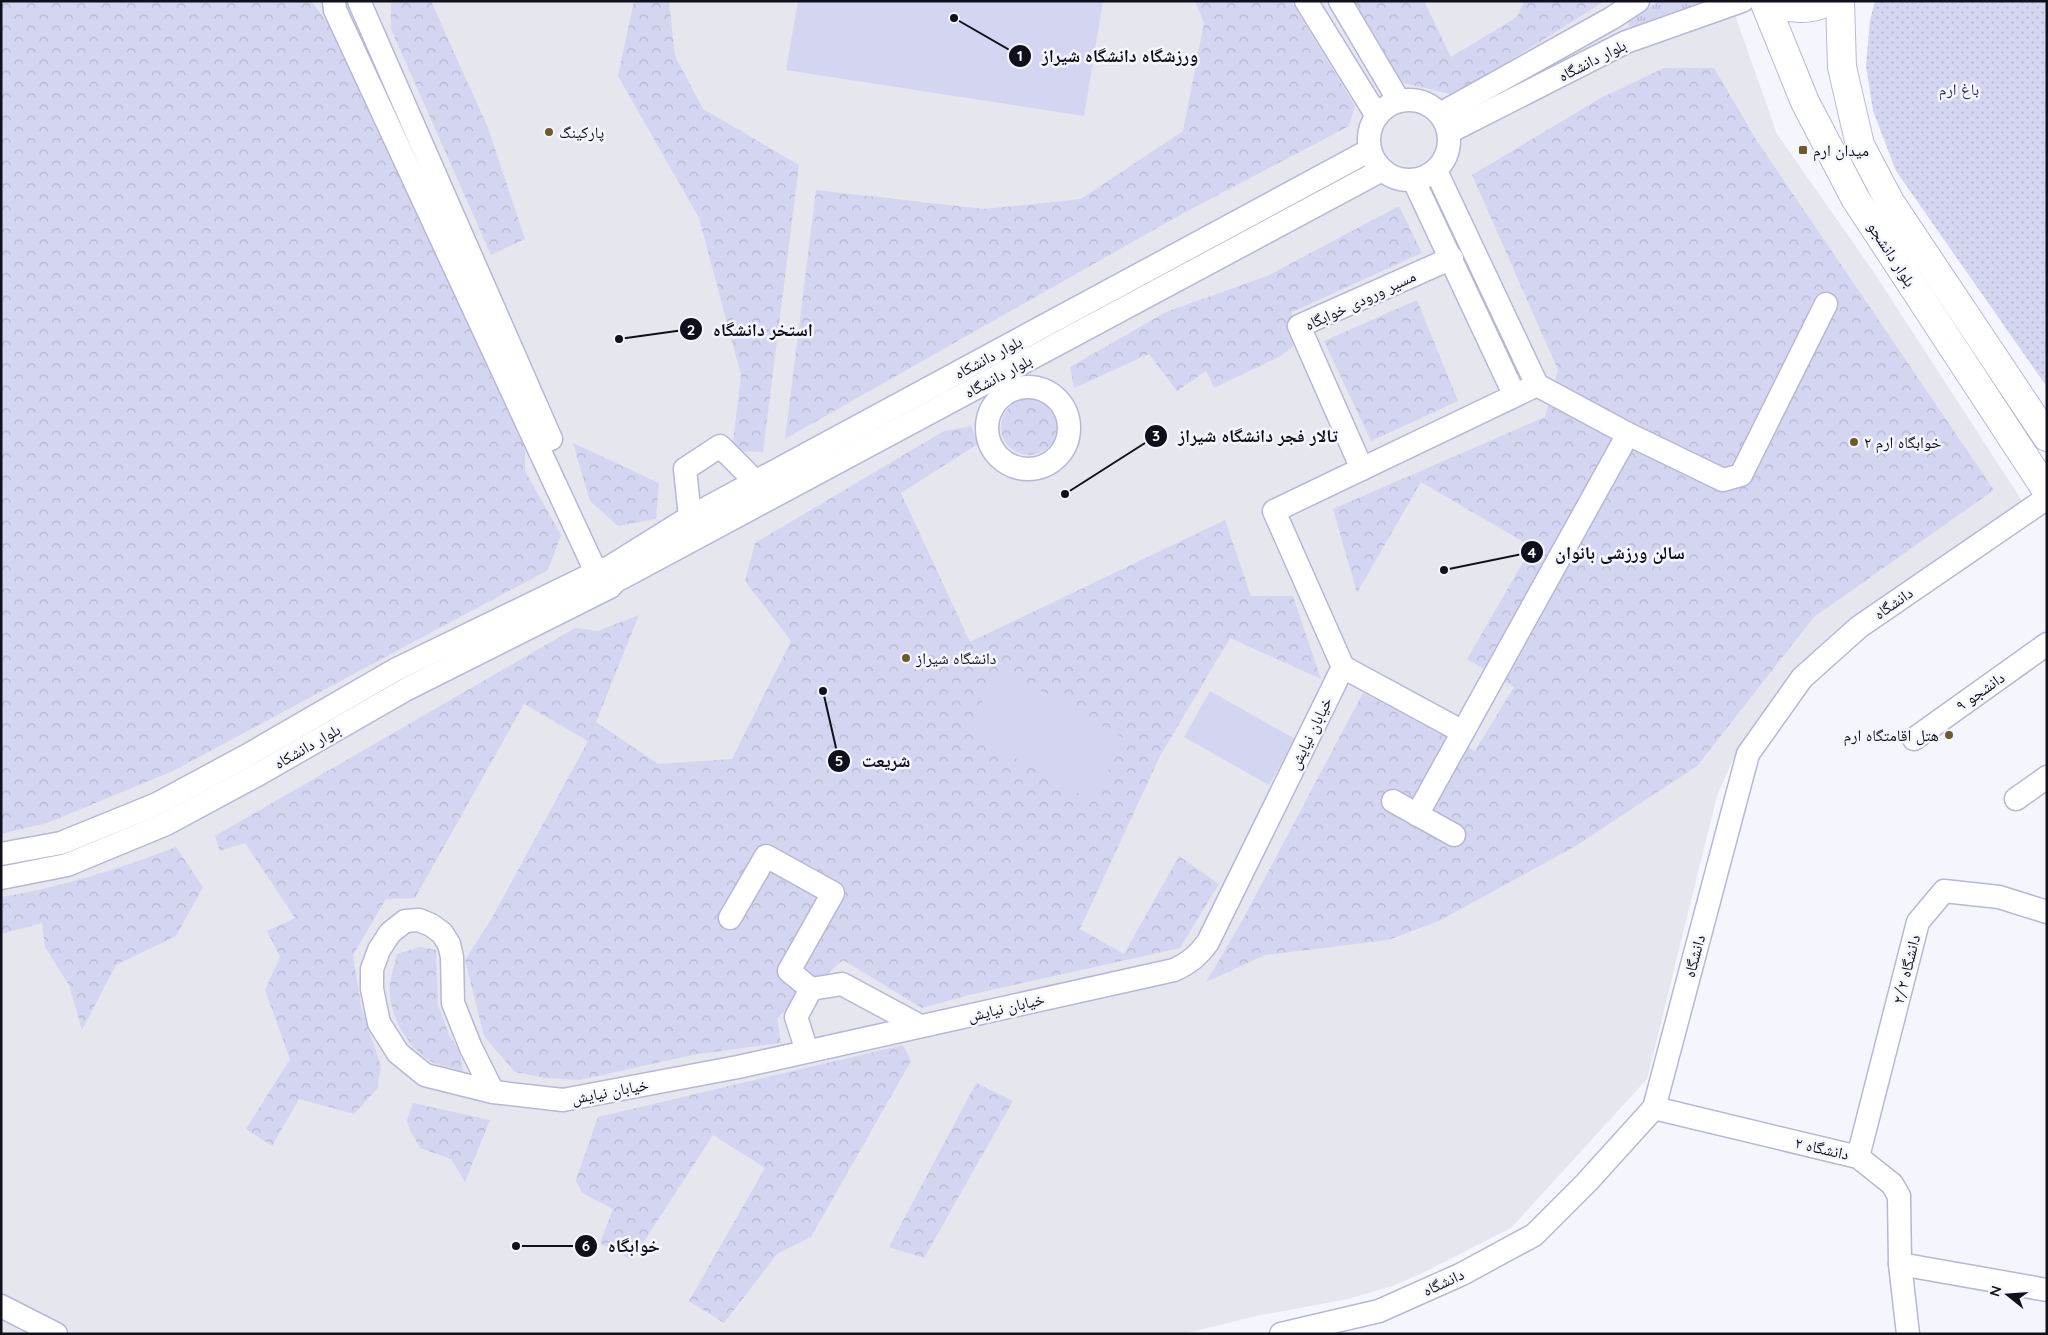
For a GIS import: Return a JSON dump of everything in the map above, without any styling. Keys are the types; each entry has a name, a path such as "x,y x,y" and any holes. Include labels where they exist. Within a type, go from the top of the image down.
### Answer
{"main road":[{"name":"بلوار دانشجو","path":"1764,1 1804,102 1856,198 2047,491"},
{"path":"1768,1 1782,7 1802,9 1821,6 1830,1"},
{"name":"بلوار دانشجو","path":"1840,1 1842,67 1860,144 1890,202 2047,437"}],"street":[{"path":"334,1 604,575"},
{"path":"359,1 569,499"},
{"path":"1306,1 1377,116"},
{"path":"1340,1 1399,101"},
{"name":"بلوار دانشگاه","path":"1444,123 1638,1"},
{"name":"بلوار دانشگاه","path":"1444,123 1626,42 1742,1"},
{"path":"1612,18 1626,42"},
{"path":"1399,101 1421,102 1432,106 1444,123 1448,153 1436,171 1414,180 1403,180 1382,170 1373,158 1370,150 1369,138 1377,116 1383,110 1399,101"},
{"name":"بلوار دانشکاه","path":"1,878 67,865 166,824 259,774 604,575 690,517 1370,150"},
{"name":"بلوار دانشگاه","path":"604,575 1382,170"},
{"path":"1436,171 1537,385 1628,434 1723,480 1742,475 1826,304"},
{"path":"1414,180 1514,394"},
{"name":"مسیر ورودی خوابگاه","path":"1362,469 1299,326 1452,258"},
{"path":"1463,732 1343,667 1274,512 1514,394 1537,385"},
{"path":"1417,814 1628,434"},
{"path":"690,517 685,469 720,446 756,482"},
{"name":"دانشگاه","path":"1281,1334 1379,1311 1462,1274 1534,1235 1587,1182 1654,1108 1748,754 1802,678 1859,627 2047,498"},
{"name":"بلوار دانشکاه","path":"1,854 61,843 157,804 248,755 395,670 604,575"},
{"name":"۹ دانشجو","path":"1914,739 2047,644"},
{"name":"خیابان نیایش","path":"493,1092 471,1048 453,1003 452,957 449,944 442,933 431,925 419,920 405,921 390,933 378,950 372,969 372,989 380,1023 398,1053 425,1075 493,1092 563,1100 738,1067 1174,970 1187,964 1199,954 1208,942 1343,667"},
{"path":"2016,799 2047,777"},
{"path":"1393,801 1454,835"},
{"path":"730,918 766,856 833,893 788,971 810,989 842,984 920,1026"},
{"name":"۲/۲ دانشگاه","path":"1858,1157 1918,922 1944,891 1999,897 2047,912"},
{"path":"807,1051 796,1017 810,989"},
{"name":"۲ دانشگاه","path":"1654,1108 1858,1157 1892,1184 1898,1196 1900,1264 1908,1334"},
{"path":"1900,1264 2047,1290"},
{"path":"1,1306 56,1334"}],"shaded area":[{"name":"دانشگاه شیراز","path":"1,1 1730,1 1777,134 1873,271 2026,507 1833,633 1788,682 1751,730 1732,762 1717,796 1647,1079 1511,1228 1393,1286 1348,1299 1256,1316 1183,1334 1,1334"}],"green space":[{"path":"1,1 311,1 333,30 525,446 525,471 561,535 548,570 173,771 47,823 1,834"},
{"path":"391,1 431,1 488,128 525,239 491,255 391,29"},
{"path":"634,1 669,1 675,56 703,109 799,165 763,452 732,451 741,375 699,218 618,76"},
{"path":"798,1 1103,1 1084,116 786,70"},
{"path":"1195,1 1291,1 1355,106 1349,126 1180,215 785,439 816,190 984,209 1081,199 1183,131 1204,23"},
{"path":"1352,1 1424,1 1451,57 1517,17 1524,1 1605,1 1455,95 1403,83"},
{"path":"1659,1 1715,1 1631,32 1628,22"},
{"name":"باغ ارم","path":"1875,1 2047,1 2047,387 1896,171 1873,111 1866,66 1870,20"},
{"path":"1664,68 1714,68 1757,141 1994,490 1814,617 1697,766 1574,847 1439,921 1388,940 1265,955 1206,982 1242,921 1363,693 1475,751 1514,687 1467,659 1532,547 1421,482 1357,593 1333,509 1545,417 1558,370 1472,175 1599,99"},
{"path":"1399,206 1422,253 1292,312 1293,347 1279,357 1214,388 1206,371 1177,391 1149,354 1074,388 1070,367 1166,312 1267,276"},
{"path":"1417,300 1458,401 1371,441 1324,341"},
{"path":"1024,399 1034,399 1049,407 1055,416 1057,427 1055,438 1049,447 1034,455 1024,455 1013,450 1006,443 1001,432 1001,422 1006,411 1013,404"},
{"path":"971,426 978,444 901,493 970,642 1225,520 1251,596 1293,596 1321,679 1230,638 1160,756 1080,929 1124,954 1179,856 1219,884 1180,948 969,995 922,1008 843,960 777,1018 781,1043 692,1055 580,1080 545,1078 515,1072 484,1036 465,960 492,918 588,741 524,704 415,898 386,899 353,955 361,1006 381,1066 377,1089 354,1114 299,1099 272,1146 246,1129 290,1059 265,990 280,957 267,931 295,918 245,843 220,851 215,836 575,628 598,631 639,615 596,722 658,764 732,759 791,641 745,581 755,543 944,431"},
{"path":"573,443 659,483 656,519 618,526 590,501"},
{"path":"1001,668 1125,739 1092,801 966,730"},
{"path":"1210,691 1295,739 1269,785 1184,737"},
{"path":"176,847 203,887 176,936 116,965 82,1030 69,985 45,947 42,923 1,934 1,897 46,888 90,876"},
{"path":"420,947 436,950 438,1005 449,1035 460,1052 463,1072 434,1063 422,1055 406,1038 395,1017 390,995 390,985 397,954"},
{"path":"903,1045 911,1061 811,1237 777,1254 724,1323 689,1301 765,1168 713,1135 632,1260 600,1243 613,1209 582,1193 576,1180 598,1117"},
{"path":"976,1083 1013,1101 924,1258 889,1247"},
{"path":"413,1103 490,1120 465,1182 451,1159 420,1148 407,1120"}],"place":[{"name":"ورزشگاه دانشگاه شیراز","path":"954,18"},
{"name":"پارکینگ","path":"549,132"},
{"name":"میدان ارم","path":"1803,150"},
{"name":"استخر دانشگاه","path":"619,339"},
{"name":"خوابگاه ارم ۲","path":"1854,442"},
{"name":"تالار فجر دانشگاه شیراز","path":"1065,494"},
{"name":"سالن ورزشی بانوان","path":"1444,570"},
{"name":"دانشگاه شیراز","path":"906,658"},
{"name":"شریعت","path":"823,691"},
{"name":"هتل اقامتگاه ارم","path":"1949,735"},
{"name":"خوابگاه","path":"516,1246"}]}
